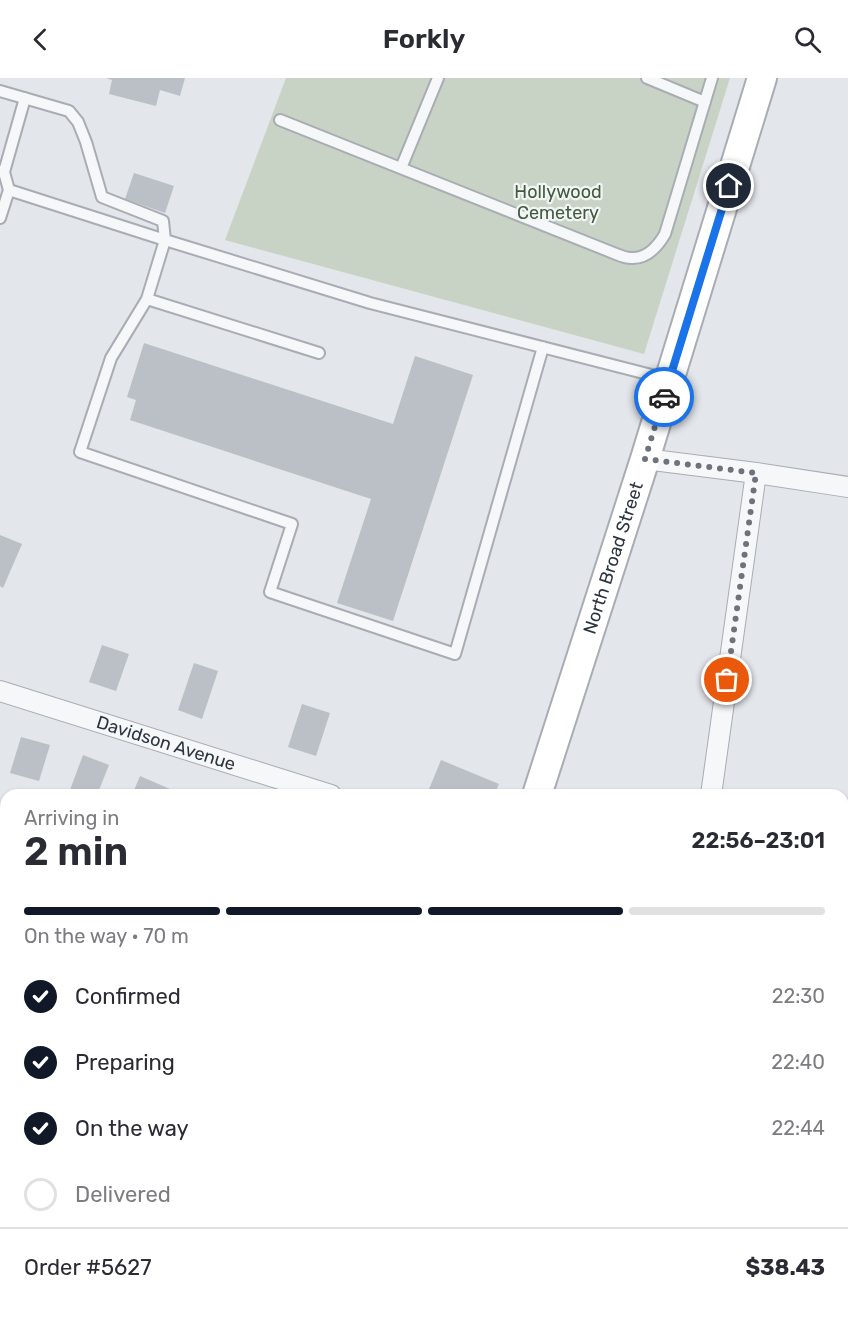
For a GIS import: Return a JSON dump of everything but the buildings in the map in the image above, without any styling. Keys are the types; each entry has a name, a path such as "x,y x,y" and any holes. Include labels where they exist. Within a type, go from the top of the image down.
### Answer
{"street":[{"name":"North Broad Street","path":"539,789 645,459 762,78"},
{"path":"645,459 848,487"},
{"path":"712,789 756,473"},
{"name":"Davidson Avenue","path":"0,691 312,789"}],"lane":[{"path":"400,168 438,78"},
{"path":"647,78 705,102"},
{"path":"280,120 630,258 645,256 660,243 669,225 712,78"},
{"path":"0,91 69,111 78,122 86,142 102,197 163,221 165,240 147,299 111,358 80,452 292,524 270,592 455,654 543,347"},
{"path":"0,218 9,190 2,171 26,98"},
{"path":"9,190 370,303 670,379"},
{"path":"147,299 319,353"}],"green space":[{"name":"Hollywood Cemetery","path":"286,78 730,78 644,354 225,240"}],"way so far":[{"path":"664,397 645,459 756,473 727,680"}],"route":[{"path":"664,397 729,186"}]}
